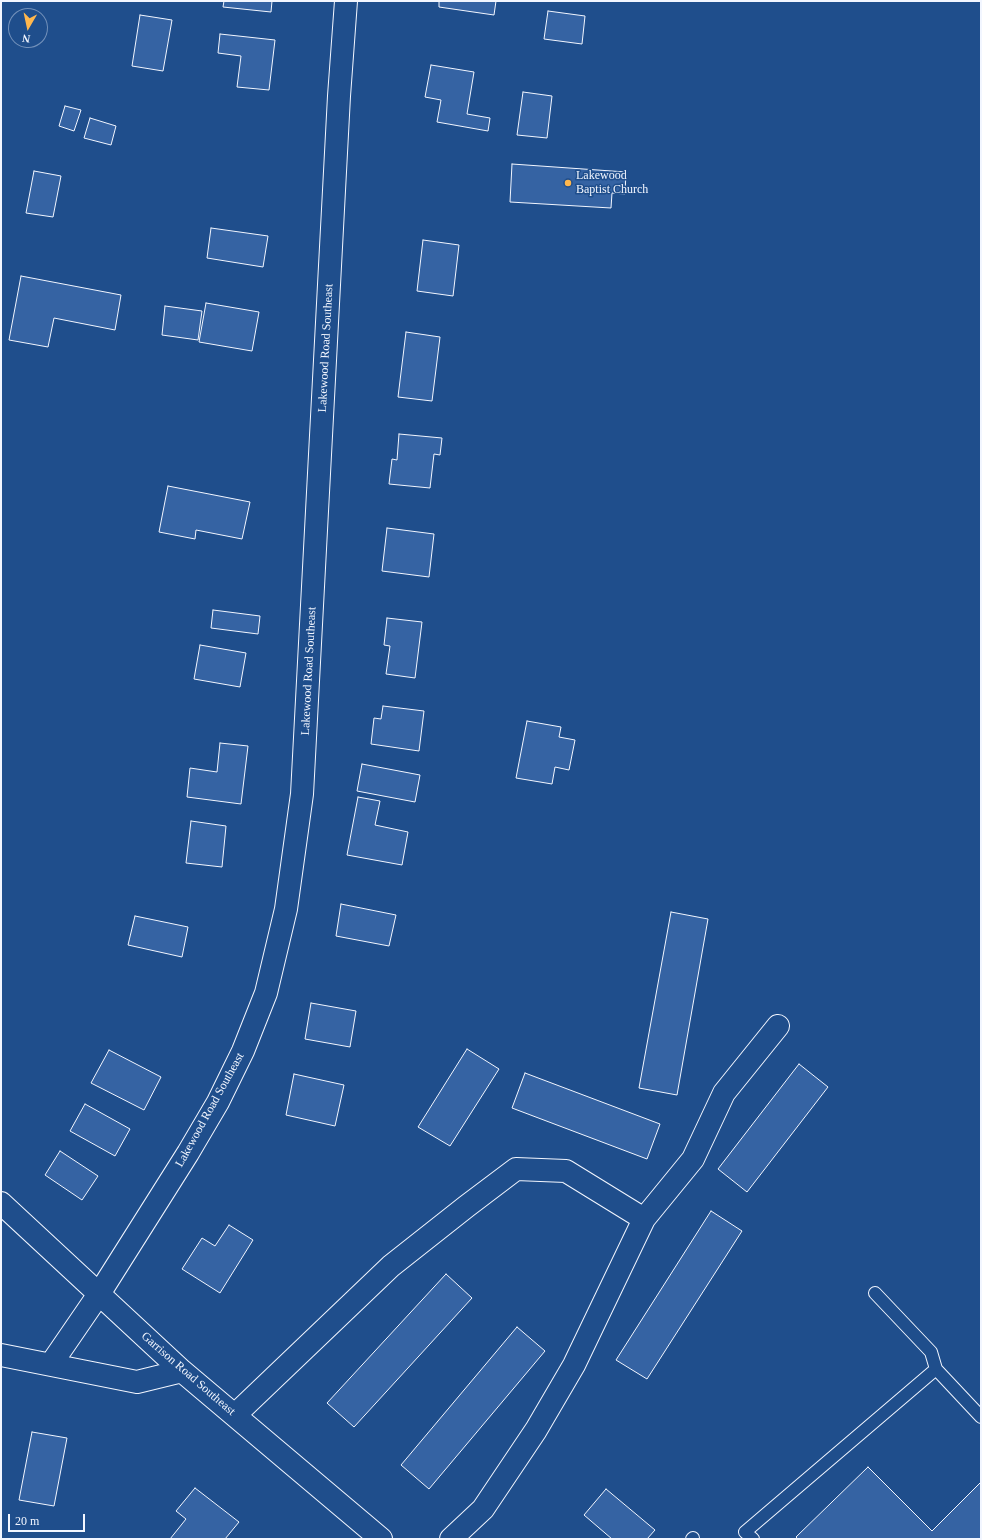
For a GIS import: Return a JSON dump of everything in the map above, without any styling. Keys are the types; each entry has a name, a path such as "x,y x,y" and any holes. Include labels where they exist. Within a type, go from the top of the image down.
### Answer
{"street":[{"name":"Lakewood Road Southeast","path":"51,1364 99,1294 188,1153 218,1102 243,1051 266,993 286,909 302,794 339,96 346,1"},
{"path":"451,1539 483,1509 536,1430 574,1365 644,1219 693,1159 724,1093 778,1026"},
{"path":"235,1415 391,1266 467,1206 516,1170 566,1171 644,1219"},
{"name":"Garrison Road Southeast","path":"1,1203 182,1371 381,1539"},
{"path":"1,1355 137,1382 182,1371"}],"lane":[{"path":"874,1293 931,1352 936,1368 981,1417"},
{"path":"753,1539 745,1532 936,1368"}],"building":[{"path":"224,1 272,1 271,12 223,7"},
{"path":"439,1 496,1 494,15 439,7"},
{"path":"548,11 585,16 582,44 544,39"},
{"path":"140,15 172,20 163,71 132,66"},
{"path":"220,34 275,40 269,90 237,87 241,56 218,53"},
{"path":"431,65 474,72 467,114 490,118 488,131 437,122 441,100 425,97"},
{"path":"523,92 552,96 547,138 517,135"},
{"path":"65,106 81,110 74,131 59,126"},
{"path":"90,118 116,126 111,145 84,138"},
{"name":"Lakewood Baptist Church","path":"512,164 626,172 625,194 612,193 611,208 510,202"},
{"path":"34,171 61,176 53,217 26,213"},
{"path":"211,228 268,236 263,267 207,258"},
{"path":"423,240 459,245 453,296 417,291"},
{"path":"21,276 121,295 115,330 54,318 48,347 9,340"},
{"path":"206,303 259,312 252,351 199,342"},
{"path":"165,306 202,311 198,340 162,335"},
{"path":"406,332 440,337 432,401 398,397"},
{"path":"399,434 442,438 440,455 434,454 430,488 389,484 392,459 397,460"},
{"path":"168,486 250,502 242,539 196,530 195,539 159,532"},
{"path":"387,528 434,534 429,577 382,571"},
{"path":"213,610 260,616 258,634 211,628"},
{"path":"387,618 422,622 415,678 386,674 390,646 384,645"},
{"path":"200,645 246,653 240,687 194,679"},
{"path":"383,706 424,711 419,751 371,744 374,718 381,719"},
{"path":"527,721 561,727 559,737 575,740 569,770 555,767 552,784 516,778"},
{"path":"220,743 248,746 241,804 187,797 190,768 217,772"},
{"path":"362,764 420,775 415,802 357,791"},
{"path":"358,797 380,801 375,825 408,832 402,865 347,855"},
{"path":"191,821 226,826 222,867 186,863"},
{"path":"341,904 396,915 389,946 336,936"},
{"path":"671,912 708,919 677,1095 639,1088"},
{"path":"135,916 188,927 182,957 128,945"},
{"path":"311,1003 356,1011 350,1047 305,1039"},
{"path":"467,1049 499,1069 450,1146 418,1127"},
{"path":"109,1050 161,1077 144,1110 91,1083"},
{"path":"799,1064 828,1087 747,1192 718,1169"},
{"path":"525,1073 660,1124 647,1159 512,1108"},
{"path":"294,1074 344,1085 335,1126 286,1115"},
{"path":"85,1104 130,1129 115,1156 70,1131"},
{"path":"60,1151 98,1176 82,1200 45,1175"},
{"path":"711,1211 742,1231 647,1379 616,1360"},
{"path":"229,1225 253,1240 220,1293 182,1269 202,1238 215,1246"},
{"path":"446,1274 472,1298 354,1427 327,1403"},
{"path":"517,1327 545,1351 429,1489 401,1465"},
{"path":"32,1432 67,1438 54,1506 19,1500"},
{"path":"868,1467 932,1531 981,1482 981,1539 798,1539 796,1537"},
{"path":"195,1488 239,1522 225,1539 170,1539 186,1519 176,1511"},
{"path":"606,1489 655,1530 647,1539 612,1539 584,1515"}],"place":[{"name":"Lakewood Baptist Church","path":"568,183"}]}
